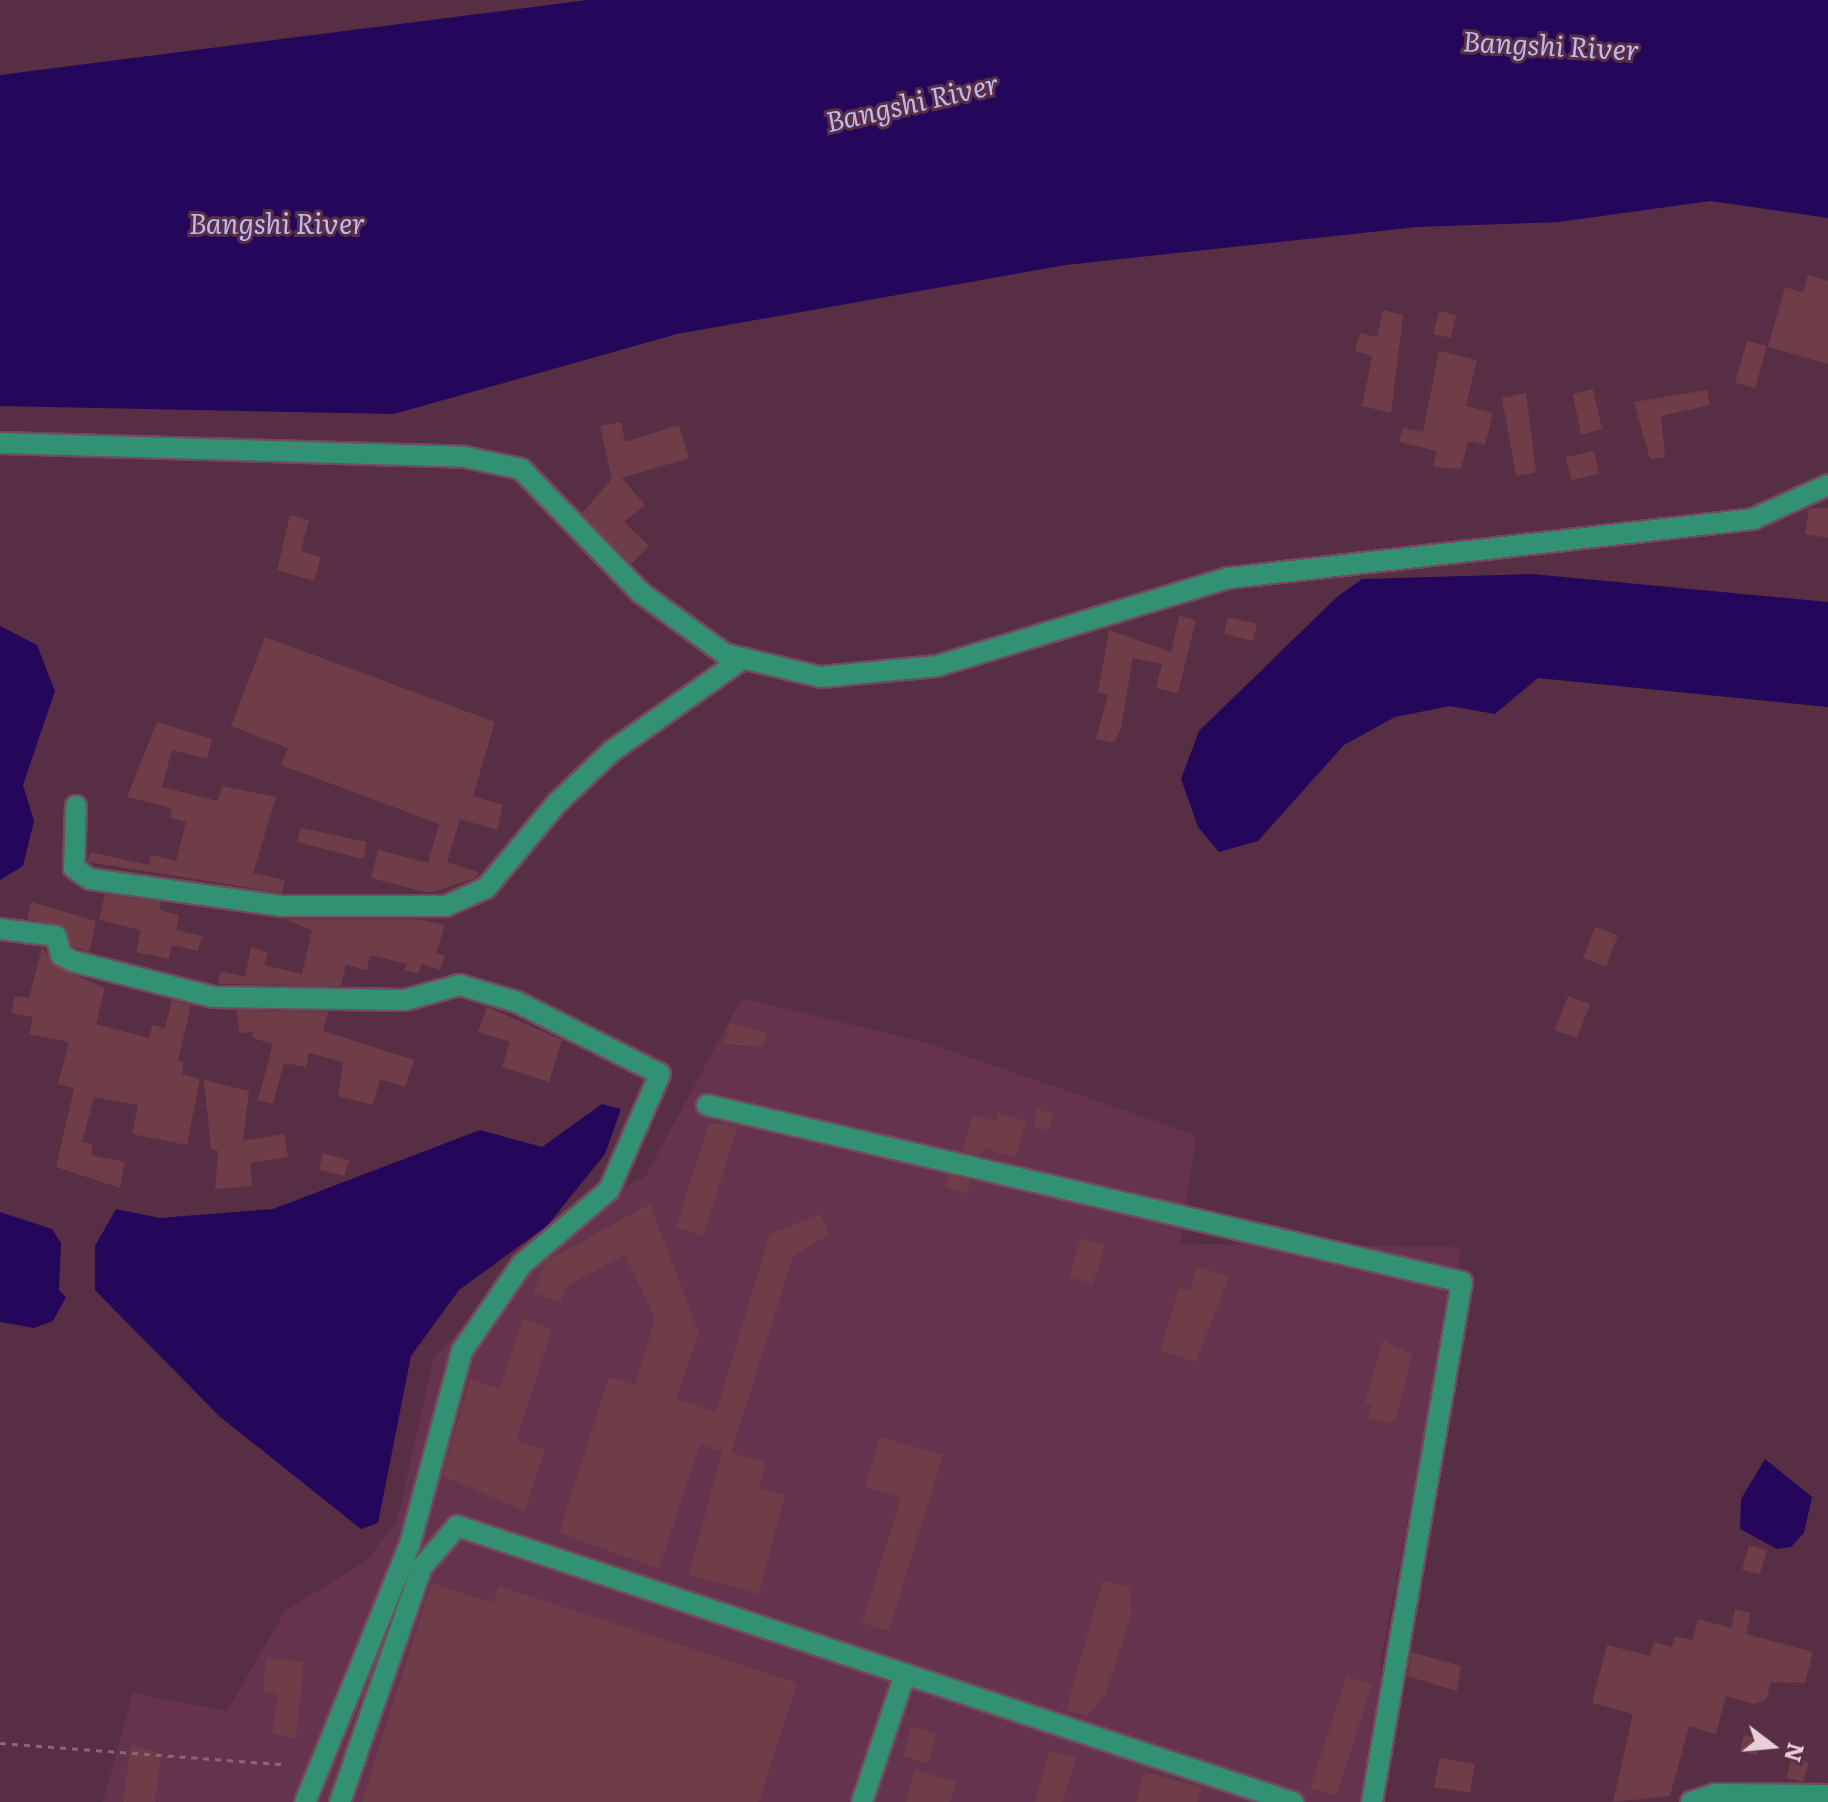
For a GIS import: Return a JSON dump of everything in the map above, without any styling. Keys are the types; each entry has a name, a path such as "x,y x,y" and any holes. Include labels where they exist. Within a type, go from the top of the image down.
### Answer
{"street":[{"path":"0,443 465,457 521,469 641,593 725,654 821,677 937,666 1229,578 1753,519 1828,485"},
{"path":"76,806 74,868 90,879 281,906 446,906 486,888 557,803 612,751 744,658"},
{"path":"0,929 56,936 61,955 72,961 213,997 405,1000 460,985 517,1002 660,1074 609,1190 522,1264 462,1351 410,1544 305,1802"},
{"path":"707,1105 1462,1282 1372,1802"},
{"path":"340,1802 422,1567 457,1526 1293,1802"},
{"path":"862,1802 905,1674"},
{"path":"1691,1802 1716,1794 1828,1795"}],"path":[{"path":"0,1743 282,1764"}],"shaded area":[{"path":"742,998 931,1044 1196,1135 1180,1244 1461,1247 1381,1659 1377,1802 103,1802 133,1693 227,1711 285,1611 367,1560 397,1521 434,1357 576,1210 645,1177"}],"water":[{"name":"Bangshi River","path":"588,0 1828,0 1828,218 1710,201 1559,222 1417,227 1066,265 677,334 394,414 0,406 0,75"},
{"path":"1532,574 1828,602 1828,707 1538,678 1495,714 1450,706 1395,717 1344,745 1258,841 1219,852 1198,827 1181,779 1199,731 1338,596 1362,579"},
{"path":"0,626 37,645 55,691 23,785 34,821 23,866 0,880"},
{"path":"602,1104 621,1109 605,1154 547,1226 459,1290 411,1356 378,1523 361,1529 219,1416 95,1290 95,1246 116,1209 160,1218 273,1209 480,1130 542,1147"},
{"path":"0,1212 52,1229 61,1243 59,1290 66,1297 53,1321 34,1328 0,1322"},
{"path":"1765,1459 1812,1497 1804,1533 1791,1547 1777,1549 1740,1529 1741,1499"}],"building":[{"path":"1808,275 1828,281 1828,364 1768,347 1785,287 1803,293"},
{"path":"1383,310 1403,315 1391,413 1362,406 1372,356 1355,351 1360,333 1377,337"},
{"path":"1439,311 1456,315 1451,338 1433,334"},
{"path":"1747,341 1767,346 1755,388 1735,383"},
{"path":"1439,351 1477,360 1466,406 1493,413 1485,445 1468,441 1461,469 1433,467 1437,451 1399,442 1403,428 1423,432"},
{"path":"1593,389 1602,429 1581,435 1573,394"},
{"path":"1707,390 1710,405 1661,416 1665,457 1650,459 1634,402"},
{"path":"1526,393 1536,472 1516,476 1502,398"},
{"path":"621,422 625,442 679,425 689,458 622,478 645,505 624,522 649,546 631,564 582,513 612,479 600,426"},
{"path":"1594,451 1599,474 1571,480 1566,457"},
{"path":"1809,508 1828,508 1828,538 1805,534"},
{"path":"290,515 309,520 301,551 321,557 314,581 277,570"},
{"path":"1179,616 1196,620 1178,693 1156,688 1162,664 1133,658 1121,728 1114,743 1096,739 1108,695 1098,692 1109,630 1171,652"},
{"path":"1228,617 1257,624 1253,641 1224,634"},
{"path":"265,637 495,722 473,796 503,805 497,830 460,819 447,862 478,872 476,878 429,893 371,878 378,850 428,863 439,824 281,765 288,748 231,726"},
{"path":"157,722 212,739 207,759 172,750 162,787 218,801 222,786 276,797 253,873 285,880 282,893 88,862 90,852 149,865 151,855 176,861 186,822 170,818 172,808 127,797"},
{"path":"301,828 367,842 363,859 297,842"},
{"path":"105,894 161,902 159,910 179,915 176,930 202,936 198,951 172,945 169,959 136,952 141,930 99,920"},
{"path":"31,902 96,921 89,952 72,946 64,926 27,919"},
{"path":"284,919 418,919 445,925 436,953 445,956 440,970 422,964 418,974 404,970 407,964 370,955 367,970 346,965 341,986 218,984 221,971 245,977 251,947 268,952 264,965 302,974 312,930"},
{"path":"1595,927 1618,935 1606,967 1583,958"},
{"path":"42,947 55,966 105,988 96,1024 149,1038 152,1025 165,1028 172,1000 191,1005 178,1061 184,1063 182,1074 200,1079 187,1145 132,1134 138,1105 94,1097 82,1142 93,1144 91,1155 125,1162 120,1188 56,1167 74,1088 58,1084 69,1042 29,1034 33,1017 11,1013 15,996 29,998"},
{"path":"1568,996 1590,1004 1577,1038 1555,1030"},
{"path":"487,1007 562,1040 549,1082 502,1067 510,1042 478,1032"},
{"path":"236,1010 328,1012 323,1031 414,1060 405,1087 380,1079 373,1105 338,1096 343,1062 309,1053 306,1067 284,1063 273,1104 258,1100 273,1044 252,1038 253,1032 240,1033"},
{"path":"730,1023 767,1033 763,1047 724,1044"},
{"path":"204,1080 249,1091 243,1141 284,1134 288,1157 250,1163 252,1186 215,1189 218,1151 211,1149"},
{"path":"1037,1109 1054,1114 1049,1131 1033,1126"},
{"path":"998,1113 1026,1121 1016,1157 984,1148 981,1156 962,1151 973,1115 996,1121"},
{"path":"709,1123 738,1126 703,1236 676,1227"},
{"path":"323,1153 349,1160 344,1176 319,1170"},
{"path":"949,1175 971,1180 967,1194 945,1187"},
{"path":"650,1204 699,1333 676,1399 716,1412 770,1234 820,1214 829,1234 793,1257 731,1453 766,1462 759,1488 785,1495 759,1594 689,1575 722,1451 700,1445 659,1569 559,1533 609,1377 635,1385 655,1319 625,1255 566,1286 561,1302 533,1293 546,1261"},
{"path":"1081,1238 1105,1246 1093,1284 1069,1277"},
{"path":"1197,1267 1229,1276 1196,1362 1160,1351 1179,1288 1190,1291"},
{"path":"523,1319 552,1329 516,1441 545,1450 525,1511 442,1476 470,1379 500,1389"},
{"path":"1383,1340 1412,1355 1396,1418 1387,1423 1367,1418 1371,1405 1365,1403"},
{"path":"880,1437 943,1455 889,1631 862,1623 901,1498 865,1487"},
{"path":"1749,1545 1767,1550 1760,1574 1742,1570"},
{"path":"1103,1580 1129,1587 1132,1613 1105,1696 1087,1716 1066,1710"},
{"path":"431,1583 493,1603 499,1586 797,1683 759,1802 362,1802"},
{"path":"1735,1609 1751,1613 1746,1634 1813,1652 1805,1683 1771,1682 1766,1700 1754,1704 1726,1696 1716,1734 1689,1726 1670,1796 1613,1802 1633,1714 1592,1703 1607,1645 1650,1656 1654,1642 1672,1647 1675,1636 1692,1640 1698,1619 1731,1628"},
{"path":"1411,1652 1461,1666 1457,1691 1407,1676"},
{"path":"266,1658 304,1662 296,1738 272,1734 278,1694 263,1692"},
{"path":"1347,1676 1372,1685 1336,1796 1310,1788"},
{"path":"911,1726 937,1734 928,1764 903,1756"},
{"path":"1744,1735 1761,1739 1757,1755 1740,1751"},
{"path":"131,1745 161,1753 155,1802 123,1802"},
{"path":"1049,1751 1076,1758 1063,1802 1035,1802"},
{"path":"1792,1757 1809,1762 1803,1782 1786,1778"},
{"path":"1440,1758 1475,1764 1470,1793 1434,1787"},
{"path":"915,1770 956,1782 950,1802 906,1802"},
{"path":"1144,1772 1202,1787 1197,1802 1136,1802"}]}
